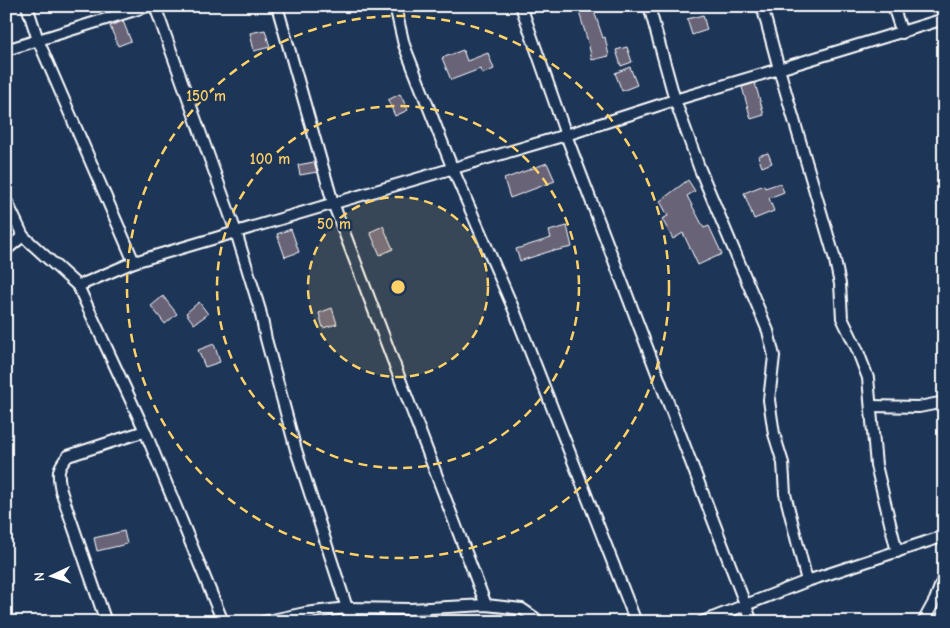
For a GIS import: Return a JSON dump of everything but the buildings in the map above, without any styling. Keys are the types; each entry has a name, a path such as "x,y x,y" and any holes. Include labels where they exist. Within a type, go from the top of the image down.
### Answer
{"street":[{"path":"27,6 38,40 134,262"},
{"path":"6,50 148,6"},
{"path":"155,6 236,232 260,310 296,450 347,608 354,622"},
{"path":"277,6 333,203 486,606"},
{"path":"395,6 404,44 452,167 514,310 636,622"},
{"path":"521,6 566,134 752,622"},
{"path":"649,6 674,100 699,167 768,331 774,356 769,400 774,434 783,463 785,494 807,581"},
{"path":"762,6 834,256 840,284 842,318 868,378 876,465 897,552"},
{"path":"893,6 902,33"},
{"path":"78,286 134,262 566,134 944,19"},
{"path":"6,200 23,236 78,286 145,431 222,622"},
{"path":"6,250 23,236"},
{"path":"871,406 919,406 944,402"},
{"path":"106,622 61,491 60,466 68,456 145,431"},
{"path":"702,622 807,581 944,536"},
{"path":"923,622 935,600 944,576"},
{"path":"263,622 304,613 347,608 410,609 486,606 522,610 538,622"}]}
